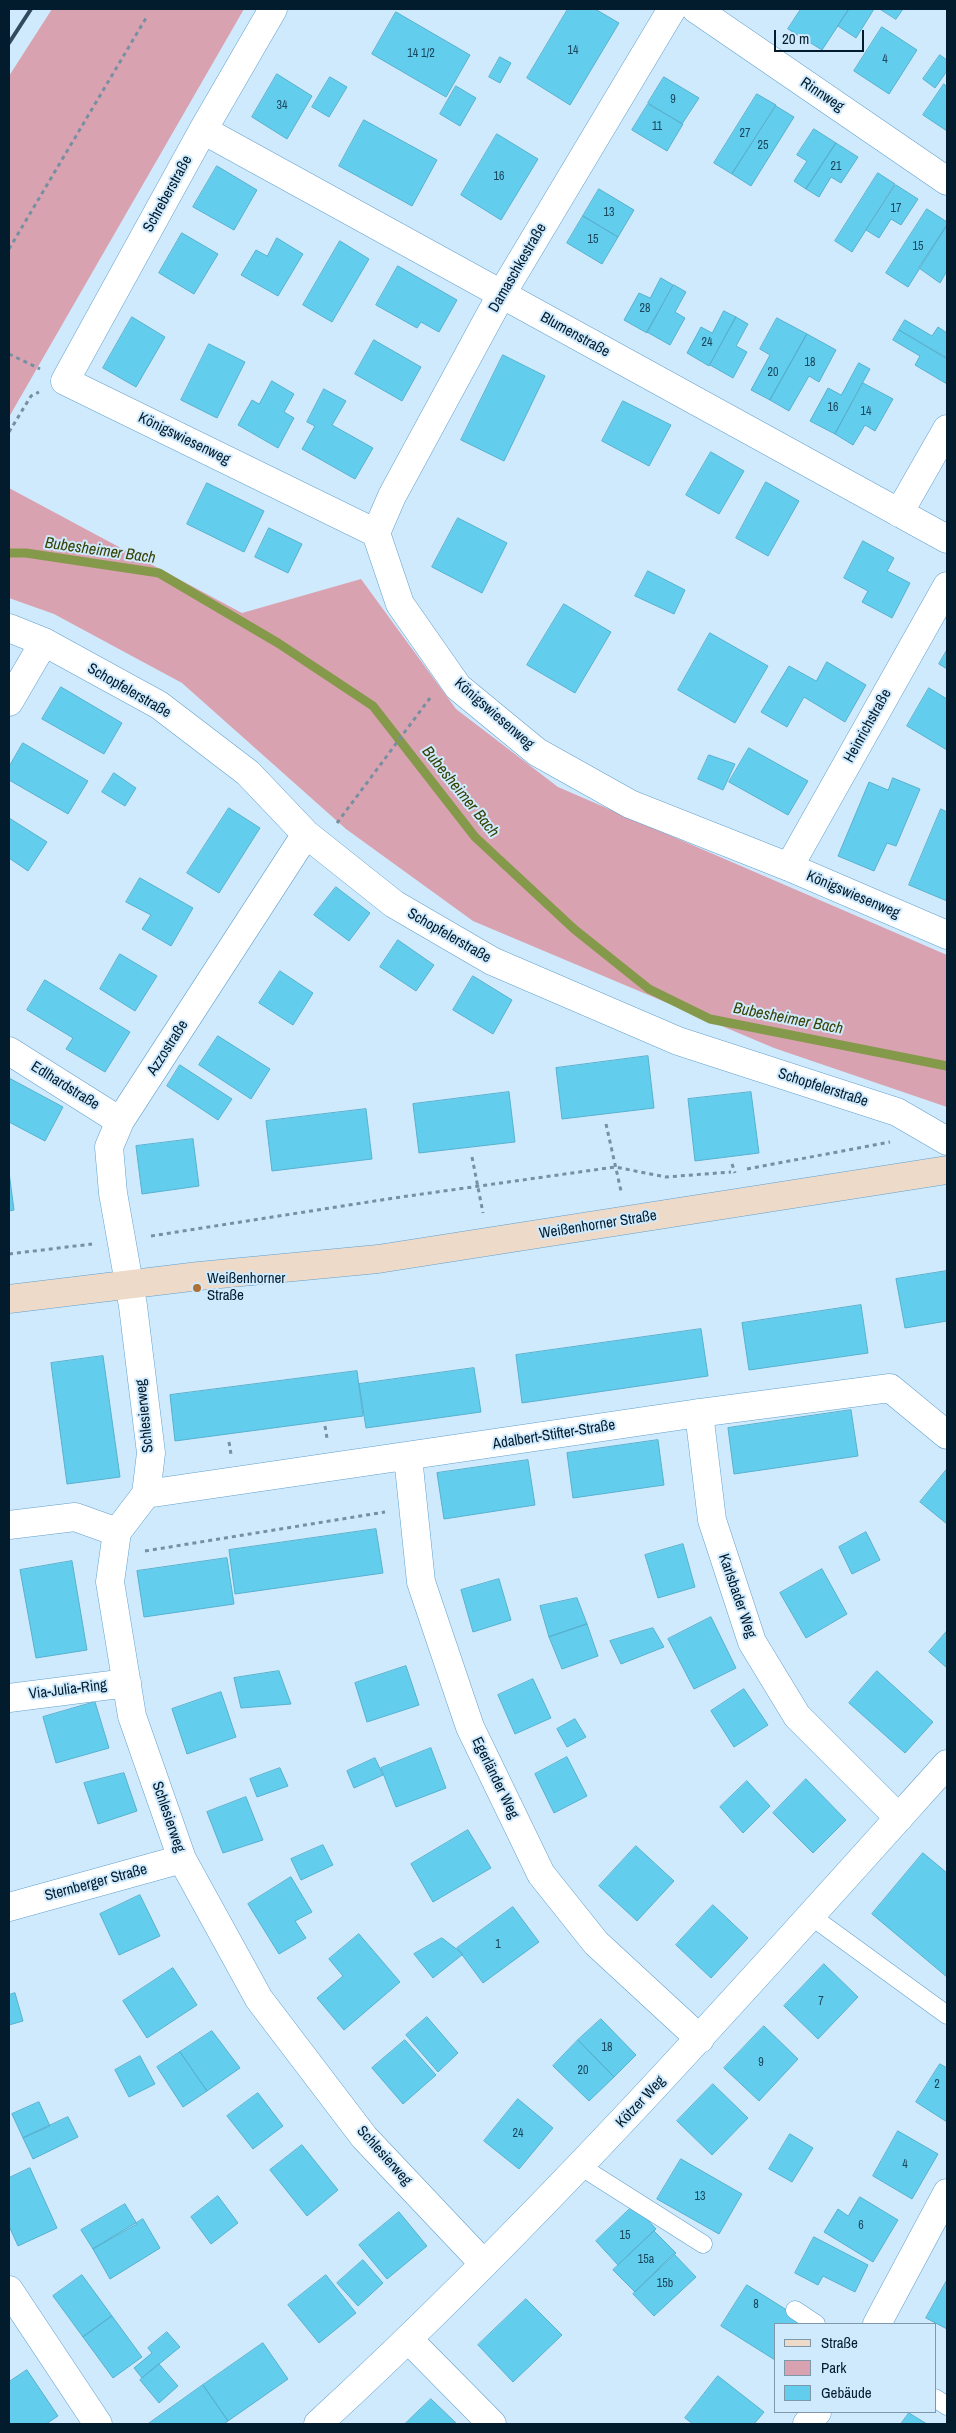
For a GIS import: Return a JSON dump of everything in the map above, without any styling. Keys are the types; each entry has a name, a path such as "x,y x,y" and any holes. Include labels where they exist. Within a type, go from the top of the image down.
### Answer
{"main road":[{"name":"Weißenhorner Straße","path":"9,1299 129,1284 378,1259 947,1170"}],"street":[{"name":"Schreberstraße","path":"65,381 203,130 273,9"},
{"name":"Damaschkestraße","path":"376,533 392,496 501,295 672,9"},
{"name":"Rinnweg","path":"696,9 947,181"},
{"name":"Blumenstraße","path":"203,130 947,539"},
{"name":"Königswiesenweg","path":"65,381 376,533 400,604 458,687 537,752 630,804 790,867 947,935"},
{"path":"899,513 947,430"},
{"name":"Heinrichstraße","path":"790,867 947,586"},
{"name":"Schopfelerstraße","path":"9,628 44,642 159,706 248,773 313,840 394,904 492,961 678,1041 897,1112 941,1137"},
{"path":"9,702 44,642"},
{"name":"Azzostraße","path":"129,1284 113,1193 109,1147 120,1121 313,840"},
{"name":"Edlhardstraße","path":"9,1051 120,1121"},
{"name":"Schlesierweg","path":"129,1284 151,1453 146,1494 115,1544 110,1582 132,1716 182,1859 259,1999 364,2138 484,2264"},
{"name":"Adalbert-Stifter-Straße","path":"146,1494 699,1413 890,1388 947,1435"},
{"name":"Karlsbader Weg","path":"699,1413 712,1520 752,1642 798,1716 899,1818"},
{"name":"Egerländer Weg","path":"408,1457 421,1582 470,1727 541,1874 596,1943 700,2038"},
{"path":"9,1526 75,1517 115,1544"},
{"name":"Via-Julia-Ring","path":"9,1698 127,1683"},
{"name":"Kötzer Weg","path":"318,2424 409,2340 580,2166 700,2038 947,1764"},
{"name":"Sternberger Straße","path":"9,1907 182,1859"},
{"path":"878,2323 947,2193"},
{"path":"9,2290 98,2424"},
{"path":"409,2340 492,2424"},
{"path":"807,2424 816,2413"}],"lane":[{"path":"811,1916 947,2015"},
{"path":"580,2166 703,2244"},
{"path":"795,2310 814,2323"},
{"path":"936,2399 947,2406"}],"path":[{"path":"9,249 146,18"},
{"path":"9,432 31,396 65,381"},
{"path":"313,840 448,673"},
{"path":"606,1124 627,1220"},
{"path":"9,1254 121,1240 394,1198 478,1188 615,1167 666,1177 734,1172 941,1137"},
{"path":"472,1157 487,1242"},
{"path":"115,1544 413,1508"}],"green space":[{"path":"52,9 244,9 9,417 9,76"},
{"path":"9,488 242,613 361,579 456,709 558,787 947,955 947,1107 774,1048 473,921 346,829 182,683 54,614 9,598"}],"building":[{"path":"568,9 595,9 619,23 570,105 527,78"},
{"path":"801,9 849,9 822,50 788,29"},
{"path":"849,9 874,9 856,38 838,26"},
{"path":"880,9 903,9 896,19"},
{"path":"396,12 470,55 446,97 372,54"},
{"path":"882,27 917,50 889,94 854,71"},
{"path":"940,55 947,60 947,71 935,88 923,79"},
{"path":"500,57 511,63 500,83 489,77"},
{"path":"277,74 312,96 287,139 252,117"},
{"path":"330,77 347,87 329,117 312,107"},
{"path":"664,77 699,98 682,124 648,103"},
{"path":"944,84 947,87 947,131 923,115"},
{"path":"456,86 476,98 460,126 440,114"},
{"path":"757,94 776,105 732,174 714,163"},
{"path":"648,104 683,124 667,151 632,130"},
{"path":"776,106 794,117 751,186 732,174"},
{"path":"364,120 437,160 412,206 339,166"},
{"path":"814,129 836,143 806,189 794,181 807,161 797,155"},
{"path":"497,134 538,159 501,220 461,195"},
{"path":"836,143 858,157 841,183 831,177 819,197 806,189"},
{"path":"217,166 257,190 234,230 193,207"},
{"path":"878,173 895,184 852,252 835,241"},
{"path":"896,185 918,199 901,225 891,219 879,238 866,230"},
{"path":"599,189 634,210 618,237 583,216"},
{"path":"927,209 947,222 947,225 908,287 886,273"},
{"path":"583,216 618,237 602,264 567,243"},
{"path":"947,225 947,271 940,283 919,268"},
{"path":"182,233 218,254 194,294 159,273"},
{"path":"277,238 303,254 278,296 241,275 256,250 267,256"},
{"path":"340,241 369,259 332,322 303,305"},
{"path":"398,266 457,300 439,332 421,322 417,328 376,305"},
{"path":"661,278 673,285 647,333 624,320 639,293 650,298"},
{"path":"674,285 686,292 675,312 685,318 670,345 647,332"},
{"path":"724,311 736,317 709,366 687,353 701,327 712,333"},
{"path":"132,317 165,337 136,387 103,368"},
{"path":"736,317 748,324 736,346 747,352 733,378 710,365"},
{"path":"777,318 807,334 770,400 751,390 770,355 760,349"},
{"path":"905,320 932,336 938,327 947,333 947,358 899,330"},
{"path":"899,330 947,359 947,384 915,365 920,356 893,340"},
{"path":"807,334 836,350 819,382 809,376 789,411 770,400"},
{"path":"374,340 421,367 402,401 355,374"},
{"path":"209,344 245,362 217,418 181,400"},
{"path":"503,355 545,376 504,461 461,440"},
{"path":"859,363 870,369 835,434 810,421 828,388 841,395"},
{"path":"272,381 294,394 284,412 294,418 278,448 238,425 252,400 259,404"},
{"path":"863,383 893,399 875,431 865,425 853,445 835,434"},
{"path":"324,389 346,401 332,425 373,448 355,479 302,449 315,426 307,422"},
{"path":"623,401 671,425 649,466 602,441"},
{"path":"711,452 744,471 719,514 686,495"},
{"path":"766,482 799,501 768,556 736,538"},
{"path":"207,483 264,511 244,552 187,524"},
{"path":"458,518 507,543 482,593 432,567"},
{"path":"269,528 302,544 288,573 255,557"},
{"path":"863,541 894,558 887,571 910,583 892,618 862,602 868,591 844,578"},
{"path":"648,571 685,590 674,614 635,596"},
{"path":"564,604 611,632 575,693 527,665"},
{"path":"710,633 768,666 735,723 678,690"},
{"path":"947,650 947,669 939,664"},
{"path":"827,662 866,685 845,722 804,697 787,727 761,712 789,666 816,681"},
{"path":"61,687 122,723 104,754 42,719"},
{"path":"929,688 947,699 947,750 907,726"},
{"path":"23,743 88,781 68,814 9,780 9,767"},
{"path":"749,748 808,781 788,815 729,782"},
{"path":"709,755 735,764 723,790 698,779"},
{"path":"114,773 136,788 125,806 102,792"},
{"path":"893,778 920,789 896,846 887,843 874,871 838,856 869,782 888,790"},
{"path":"229,808 260,828 219,893 187,873"},
{"path":"941,809 947,812 947,901 909,885"},
{"path":"9,818 47,842 28,871 9,858"},
{"path":"140,878 193,908 171,946 142,929 151,915 126,902"},
{"path":"336,887 370,913 349,941 314,915"},
{"path":"398,940 434,965 416,991 380,967"},
{"path":"120,954 157,976 135,1011 100,989"},
{"path":"280,971 313,993 293,1025 259,1003"},
{"path":"473,976 512,1000 493,1034 453,1010"},
{"path":"45,980 130,1032 105,1072 66,1049 73,1038 27,1010"},
{"path":"218,1036 270,1069 251,1099 199,1065"},
{"path":"648,1056 654,1108 562,1119 556,1068"},
{"path":"180,1065 232,1099 218,1120 167,1086"},
{"path":"9,1078 63,1107 45,1141 9,1122"},
{"path":"509,1092 515,1142 419,1153 413,1104"},
{"path":"751,1092 759,1153 695,1161 688,1099"},
{"path":"366,1109 372,1159 272,1171 266,1121"},
{"path":"193,1139 199,1186 142,1194 136,1146"},
{"path":"9,1172 14,1210 9,1211"},
{"path":"947,1271 947,1321 905,1328 896,1279"},
{"path":"861,1305 868,1353 749,1370 742,1323"},
{"path":"701,1329 708,1376 522,1403 516,1355"},
{"path":"103,1356 120,1477 67,1484 51,1363"},
{"path":"474,1368 481,1412 366,1428 359,1384"},
{"path":"357,1371 363,1416 175,1441 170,1395"},
{"path":"851,1410 858,1456 734,1474 728,1428"},
{"path":"658,1440 664,1485 573,1498 567,1453"},
{"path":"528,1460 535,1505 444,1519 437,1473"},
{"path":"947,1469 947,1524 920,1502"},
{"path":"376,1529 383,1573 235,1594 229,1550"},
{"path":"866,1532 880,1560 852,1574 839,1547"},
{"path":"683,1544 695,1587 658,1598 645,1555"},
{"path":"227,1558 234,1604 144,1617 137,1571"},
{"path":"72,1561 87,1650 36,1658 20,1570"},
{"path":"822,1569 847,1614 806,1638 780,1593"},
{"path":"499,1579 511,1620 473,1632 461,1590"},
{"path":"577,1598 587,1624 549,1637 540,1606"},
{"path":"711,1617 736,1668 694,1689 668,1639"},
{"path":"587,1624 598,1656 562,1669 549,1637"},
{"path":"653,1628 664,1647 621,1664 610,1641"},
{"path":"947,1631 947,1668 929,1652"},
{"path":"406,1666 419,1705 367,1722 355,1683"},
{"path":"279,1671 291,1704 241,1708 234,1678"},
{"path":"877,1671 933,1722 905,1753 849,1703"},
{"path":"533,1679 551,1718 515,1734 498,1695"},
{"path":"744,1689 768,1725 734,1747 711,1711"},
{"path":"221,1692 236,1737 187,1754 172,1709"},
{"path":"95,1702 109,1748 56,1763 43,1717"},
{"path":"575,1719 586,1737 567,1747 557,1729"},
{"path":"431,1748 446,1788 396,1807 381,1768"},
{"path":"567,1757 587,1796 554,1813 535,1774"},
{"path":"375,1758 383,1775 354,1788 347,1771"},
{"path":"280,1768 288,1786 257,1797 250,1779"},
{"path":"124,1773 137,1811 98,1824 84,1783"},
{"path":"806,1779 846,1820 813,1853 773,1813"},
{"path":"747,1781 770,1806 743,1833 720,1807"},
{"path":"246,1797 263,1840 223,1853 207,1812"},
{"path":"468,1830 491,1868 433,1902 411,1864"},
{"path":"323,1845 333,1865 301,1880 291,1859"},
{"path":"636,1846 674,1881 637,1921 599,1886"},
{"path":"923,1853 947,1873 947,1977 872,1914"},
{"path":"291,1877 312,1912 295,1921 306,1938 279,1954 248,1904"},
{"path":"140,1895 160,1936 119,1955 100,1914"},
{"path":"713,1905 748,1938 711,1978 676,1945"},
{"path":"513,1907 539,1942 483,1983 457,1948"},
{"path":"359,1934 400,1982 344,2030 317,1998 343,1976 329,1959"},
{"path":"442,1938 463,1954 433,1978 414,1954"},
{"path":"824,1964 858,1997 818,2039 784,2006"},
{"path":"173,1968 197,2005 147,2038 123,2001"},
{"path":"15,1993 23,2021 9,2025 9,1995"},
{"path":"427,2017 458,2053 438,2072 406,2035"},
{"path":"601,2019 636,2055 614,2077 578,2040"},
{"path":"764,2026 798,2059 759,2101 724,2068"},
{"path":"212,2031 240,2068 207,2091 180,2052"},
{"path":"405,2040 436,2075 403,2104 372,2068"},
{"path":"578,2040 614,2077 589,2101 553,2066"},
{"path":"180,2052 207,2091 183,2107 157,2067"},
{"path":"140,2056 155,2084 129,2097 115,2070"},
{"path":"940,2064 947,2068 947,2122 916,2102"},
{"path":"713,2084 748,2118 712,2155 677,2121"},
{"path":"258,2093 283,2126 253,2149 227,2116"},
{"path":"518,2099 553,2128 519,2169 484,2141"},
{"path":"39,2102 50,2126 23,2138 12,2114"},
{"path":"68,2117 78,2137 33,2159 23,2138"},
{"path":"898,2131 938,2154 912,2199 873,2176"},
{"path":"790,2134 813,2148 792,2182 769,2169"},
{"path":"302,2145 338,2190 307,2216 270,2170"},
{"path":"681,2159 742,2194 719,2234 657,2199"},
{"path":"30,2168 57,2228 18,2246 9,2226 9,2178"},
{"path":"218,2196 238,2223 211,2244 191,2217"},
{"path":"860,2197 898,2220 873,2262 824,2232 838,2209 848,2216"},
{"path":"125,2204 137,2224 93,2249 81,2230"},
{"path":"634,2205 656,2229 618,2265 596,2241"},
{"path":"399,2212 427,2246 387,2279 359,2245"},
{"path":"143,2219 160,2248 110,2279 93,2249"},
{"path":"654,2231 676,2253 635,2292 613,2270"},
{"path":"814,2237 868,2265 855,2292 823,2276 818,2285 795,2273"},
{"path":"674,2254 696,2277 654,2316 633,2294"},
{"path":"363,2260 383,2283 358,2306 337,2283"},
{"path":"82,2275 112,2316 83,2337 53,2296"},
{"path":"326,2275 356,2313 319,2343 288,2305"},
{"path":"947,2280 947,2329 926,2318"},
{"path":"747,2285 807,2323 774,2323 774,2359 721,2326"},
{"path":"526,2299 562,2335 513,2382 478,2345"},
{"path":"112,2316 142,2357 113,2378 83,2337"},
{"path":"167,2332 180,2347 142,2378 134,2368 152,2353 148,2348"},
{"path":"263,2343 288,2379 228,2421 203,2385"},
{"path":"159,2364 178,2386 159,2403 140,2380"},
{"path":"27,2370 58,2416 46,2424 9,2424 9,2382"},
{"path":"718,2376 764,2412 754,2424 693,2424 685,2418"},
{"path":"203,2385 228,2421 224,2424 148,2424"},
{"path":"431,2399 457,2424 405,2424"},
{"path":"909,2413 927,2424 901,2424"}],"waterway":[{"name":"Bubesheimer Bach","path":"9,553 26,553 159,573 278,643 373,706 475,837 574,929 649,989 710,1019 947,1066"}],"railway":[{"path":"9,43 31,9"}],"place":[{"name":"Weißenhorner Straße","path":"197,1288"}]}
